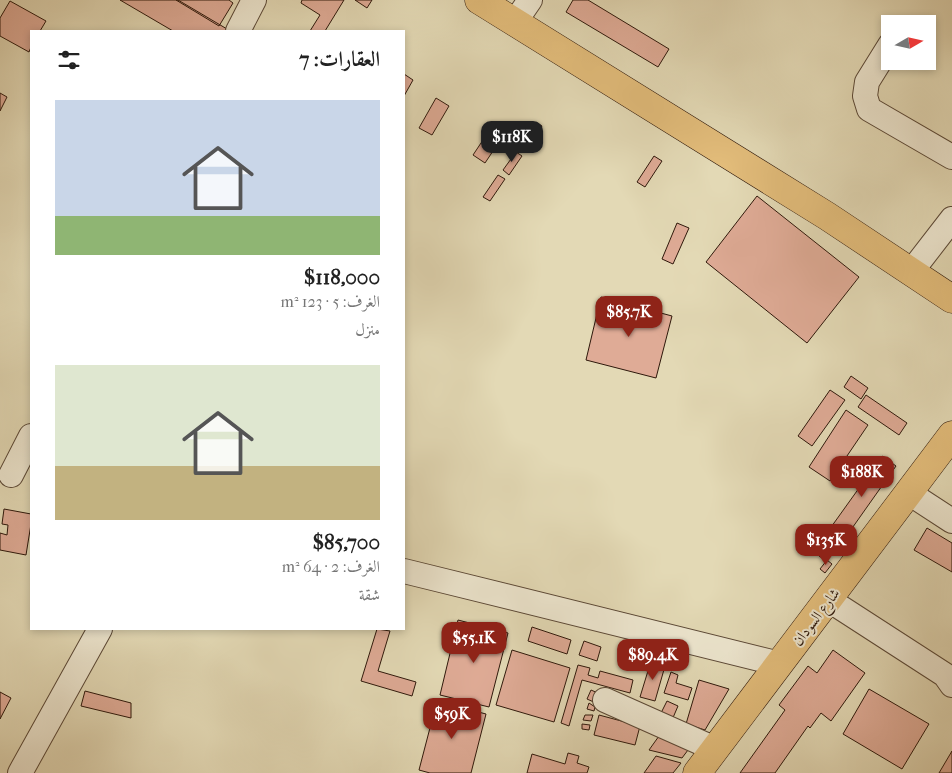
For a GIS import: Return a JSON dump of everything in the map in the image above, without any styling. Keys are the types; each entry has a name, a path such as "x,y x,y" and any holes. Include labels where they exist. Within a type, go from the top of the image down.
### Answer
{"main road":[{"path":"479,0 826,216 952,299"},
{"name":"شارع السودان","path":"697,773 951,439"}],"street":[{"path":"239,30 254,0"},
{"path":"515,22 530,0"},
{"path":"881,59 867,82 865,96 869,109 952,157"},
{"path":"911,272 952,219"},
{"path":"14,476 30,438"},
{"path":"909,493 952,521"},
{"path":"405,571 780,664"},
{"path":"829,600 944,675 952,686"},
{"path":"20,773 99,630"},
{"path":"605,700 715,750"}],"building":[{"path":"120,0 178,0 227,29 171,30"},
{"path":"176,0 229,0 233,3 219,26"},
{"path":"302,0 344,0 326,30 311,30 320,15 301,3"},
{"path":"355,0 372,0 367,8"},
{"path":"573,0 588,0 669,49 658,67 566,12"},
{"path":"10,1 46,21 41,30 30,30 29,52 0,36 0,18"},
{"path":"405,75 413,80 405,94"},
{"path":"0,93 7,97 0,111"},
{"path":"436,98 449,106 432,135 419,128"},
{"path":"537,123 542,126 527,150 523,145"},
{"path":"489,131 501,139 485,163 473,155"},
{"path":"516,152 522,156 509,175 503,170"},
{"path":"654,156 662,161 645,187 637,182"},
{"path":"498,175 505,179 490,201 483,197"},
{"path":"757,196 859,277 807,343 706,262"},
{"path":"677,223 689,228 673,264 662,259"},
{"path":"601,297 672,316 656,378 586,360"},
{"path":"851,376 868,388 861,399 844,387"},
{"path":"830,390 845,400 812,446 798,436"},
{"path":"866,395 907,423 899,435 858,407"},
{"path":"846,410 868,425 830,481 809,467"},
{"path":"882,456 896,466 843,541 829,530"},
{"path":"4,509 30,514 30,530 26,555 0,550 0,533 7,535 8,525 2,524"},
{"path":"927,528 952,543 952,572 914,550"},
{"path":"827,543 831,546 822,558 819,556"},
{"path":"827,560 832,564 825,573 820,569"},
{"path":"458,620 508,633 489,707 440,695"},
{"path":"532,627 571,640 567,654 528,641"},
{"path":"377,630 390,631 378,671 416,682 412,696 361,681"},
{"path":"584,641 601,647 597,661 579,655"},
{"path":"512,650 570,668 554,722 496,705"},
{"path":"833,650 865,673 831,721 821,713 810,728 808,726 775,773 740,773 785,710 779,705 808,666 817,673"},
{"path":"651,661 665,666 655,701 640,697"},
{"path":"578,665 590,668 588,675 598,678 600,671 633,680 630,693 582,680 569,726 561,723"},
{"path":"671,672 678,675 676,683 692,688 688,700 664,693"},
{"path":"699,680 729,689 705,730 686,724"},
{"path":"869,689 929,724 902,769 843,734"},
{"path":"591,690 600,694 596,703 587,699"},
{"path":"85,691 131,703 131,718 81,706"},
{"path":"0,692 11,698 0,719"},
{"path":"437,701 486,714 471,773 430,773 419,770"},
{"path":"667,701 678,706 672,720 660,715"},
{"path":"589,703 595,707 594,711 587,709"},
{"path":"585,715 593,715 591,721 583,720"},
{"path":"599,715 640,726 635,745 594,735"},
{"path":"582,724 590,725 589,730 582,729"},
{"path":"659,736 691,746 682,758 649,750"},
{"path":"952,751 952,773 939,773"},
{"path":"568,753 579,756 577,763 589,767 587,773 527,773 532,754 565,764"},
{"path":"656,756 681,763 673,773 644,773"}]}
